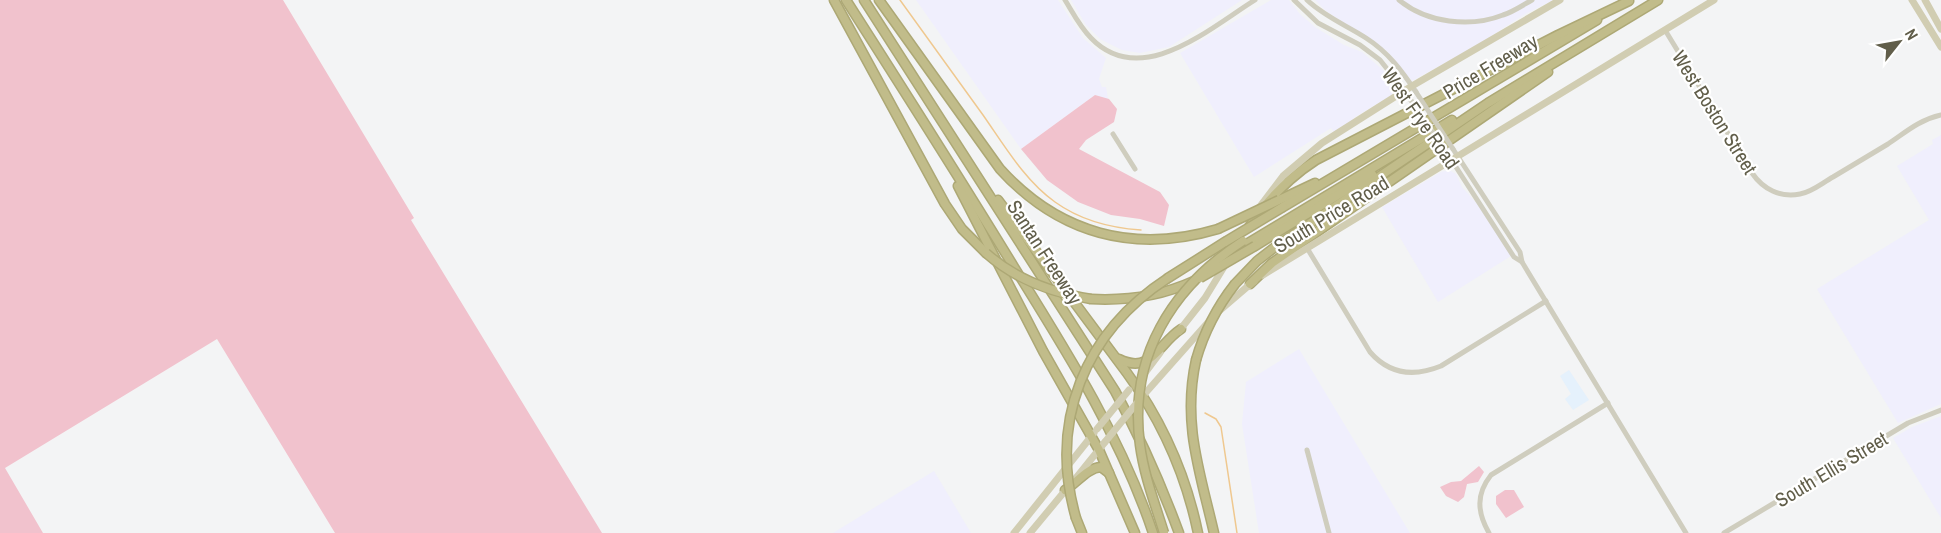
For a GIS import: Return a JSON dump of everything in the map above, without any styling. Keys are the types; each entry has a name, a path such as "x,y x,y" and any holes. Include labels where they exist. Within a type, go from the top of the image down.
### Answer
{"highway":[{"path":"834,0 945,204 967,235 986,253 1014,273 1037,285 1064,294 1091,299 1152,296 1178,289 1255,246 1478,110"},
{"name":"Santan Freeway","path":"846,0 1058,337 1125,461 1153,533"},
{"name":"Santan Freeway","path":"864,0 1115,391 1154,470 1179,533"},
{"path":"879,0 1000,169 1018,188 1042,207 1078,226 1127,239 1150,241 1172,239 1218,229 1281,204"},
{"name":"Price Freeway","path":"1478,110 1658,0"},
{"path":"1233,252 1268,199 1309,165 1444,93 1630,1"},
{"name":"Price Freeway","path":"1281,204 1470,98 1630,1"},
{"path":"1250,284 1272,262 1616,26"},
{"path":"926,97 951,130 1010,219 1116,358 1179,465 1198,533"},
{"path":"1169,533 1149,473 1144,445 1143,400 1147,374 1160,336 1180,303 1213,266 1244,243 1454,111 1470,98"},
{"path":"1164,533 1146,476 1140,447 1138,412 1141,382 1161,325 1186,288 1211,263 1454,120 1478,110"},
{"path":"1214,533 1195,452 1190,398 1196,360 1215,313 1235,284 1257,261 1275,247 1478,110"},
{"path":"927,127 1043,351 1094,433 1099,450 1136,533"},
{"path":"1082,533 1068,483 1066,451 1069,422 1079,384 1090,359 1109,330 1142,296 1281,204"},
{"path":"1116,358 1128,364 1141,364 1152,357 1171,335 1181,329"},
{"path":"1065,490 1081,480 1093,468 1105,468 1111,477"}],"main road":[{"name":"South Price Road","path":"1014,533 1181,329 1212,288 1258,207 1296,163 1322,143 1560,0"},
{"name":"South Price Road","path":"1030,533 1202,327 1250,284 1714,0"},
{"path":"1912,0 1941,47"},
{"path":"1925,0 1941,29"}],"street":[{"path":"1065,0 1078,22 1096,43 1115,54 1138,59 1152,58 1173,51 1255,0"},
{"name":"West Frye Road","path":"1294,0 1318,22 1374,56 1387,69 1407,93 1447,153 1455,159 1486,200 1520,252 1522,262 1686,533"},
{"name":"West Frye Road","path":"1307,0 1320,12 1366,38 1397,65 1454,149 1455,159 1480,204 1514,257 1522,262"},
{"path":"1399,0 1430,16 1465,22 1500,16 1532,0"},
{"name":"West Boston Street","path":"1665,30 1750,170 1757,180 1770,191 1788,195 1808,192 1888,144 1916,124 1941,115"},
{"path":"1113,134 1135,169"},
{"path":"1480,204 1486,200"},
{"path":"1307,248 1370,352 1381,364 1396,372 1413,374 1441,366 1546,301"},
{"path":"1489,533 1480,510 1481,492 1491,475 1608,403"},
{"name":"South Ellis Street","path":"1724,533 1908,423 1941,410"},
{"path":"1306,450 1329,533"}],"shaded area":[{"path":"0,0 283,0 414,218 411,220 602,533 335,533 217,339 5,468 43,533 0,533"},
{"path":"916,0 1058,0 1083,38 1106,58 1099,79 1102,87 1106,87 1108,99 1095,95 1021,149"},
{"path":"1071,0 1242,0 1169,47 1140,53 1122,50 1100,39 1086,25"},
{"path":"1271,0 1289,0 1315,27 1344,45 1362,52 1382,69 1397,88 1397,92 1334,132 1331,128 1254,177 1180,53"},
{"path":"1315,0 1554,0 1525,14 1476,46 1412,81 1387,51 1326,11"},
{"path":"1095,95 1109,99 1117,109 1114,122 1086,140 1079,149 1160,192 1169,205 1164,226 1140,219 1111,215 1078,202 1047,180 1021,149"},
{"path":"1941,135 1941,404 1898,423 1817,289 1929,220 1897,166 1933,144 1932,140"},
{"path":"1449,170 1456,174 1462,187 1478,205 1511,256 1438,302 1382,207 1441,172"},
{"path":"1299,349 1410,533 1259,533 1242,424 1246,382"},
{"path":"1569,370 1589,400 1573,410 1565,399 1571,394 1560,376"},
{"path":"1941,416 1941,518 1893,438 1912,427"},
{"path":"1479,466 1484,472 1478,482 1467,484 1464,497 1458,502 1446,496 1440,487 1461,481"},
{"path":"934,471 971,533 833,533"},
{"path":"1505,490 1514,490 1524,507 1506,518 1496,504 1496,496"}],"waterway":[{"path":"900,0 1034,184 1055,202 1075,214 1107,225 1141,230"},
{"path":"1205,413 1216,419 1221,427 1237,533"}]}
